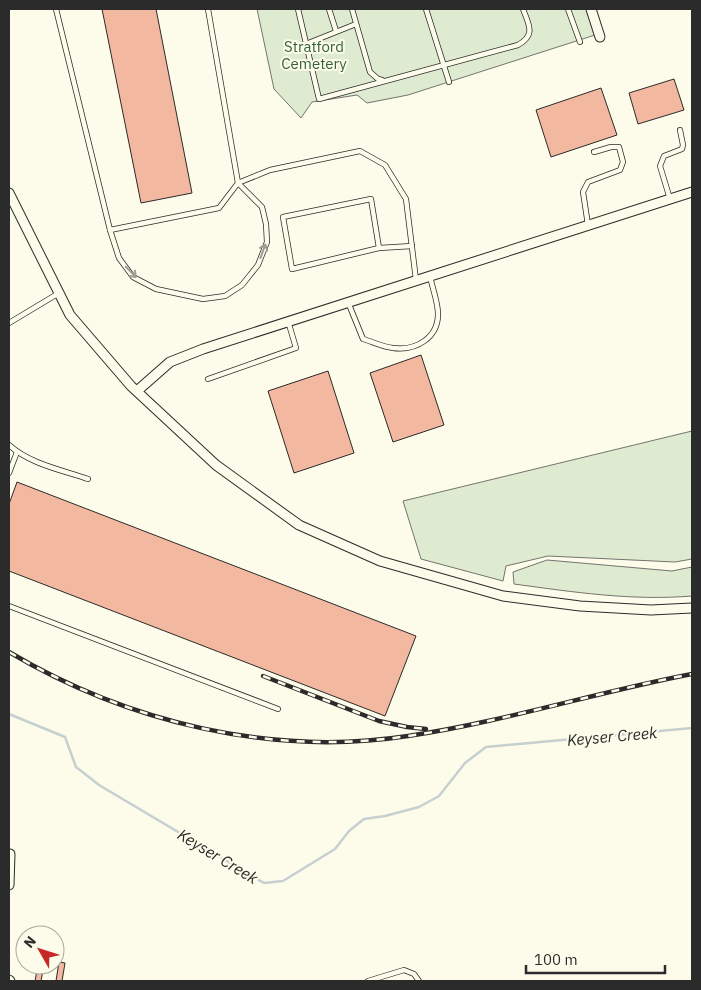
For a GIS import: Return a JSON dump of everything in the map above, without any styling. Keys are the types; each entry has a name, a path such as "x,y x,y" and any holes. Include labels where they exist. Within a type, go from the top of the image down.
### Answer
{"street":[{"path":"590,9 600,37"},
{"path":"137,391 170,362 203,349 692,192"},
{"path":"9,193 70,316 137,391 216,465 299,525 380,561 503,596 580,606 651,610 692,608"},
{"path":"9,885 10,854"}],"lane":[{"path":"56,9 110,230 119,258 133,277 156,289 203,299 225,296 242,285 258,265 267,242 266,224 262,207 238,183 208,9"},
{"path":"298,9 319,99 518,45 527,40 530,30 523,9"},
{"path":"329,9 336,31"},
{"path":"352,9 370,72 378,79 386,80"},
{"path":"426,9 448,82"},
{"path":"568,9 580,42"},
{"path":"306,44 356,24"},
{"path":"670,199 660,166 664,156 682,149 680,130"},
{"path":"588,225 583,192 588,182 620,170 623,162 618,147 594,152"},
{"path":"110,230 219,208 238,183 270,170 360,152 385,165 406,199 416,280"},
{"path":"378,248 371,199 283,217 292,269 378,248 412,246"},
{"path":"348,302 363,339 392,348 409,348 423,342 433,334 438,313 430,276"},
{"path":"9,323 59,293"},
{"path":"208,379 296,348 288,321"},
{"path":"9,445 17,452 33,460 88,479"},
{"path":"9,473 17,452"},
{"path":"9,606 278,709"},
{"path":"368,981 404,970 414,974 419,981"}],"green space":[{"name":"Stratford Cemetery","path":"257,9 586,9 595,35 408,95 367,103 357,95 312,102 301,118 274,89"},
{"path":"692,431 692,559 675,562 548,556 506,566 503,581 421,559 403,501"},
{"path":"547,560 672,571 692,567 692,596 625,597 514,584 513,572"}],"building":[{"path":"102,9 156,9 192,193 141,203"},
{"path":"674,79 684,110 638,124 629,93"},
{"path":"601,88 617,135 551,157 536,110"},
{"path":"421,355 444,425 393,442 370,373"},
{"path":"328,371 354,453 294,473 268,391"},
{"path":"17,482 416,636 385,716 9,571 9,504"},
{"path":"36,975 42,975 41,981 35,981"},
{"path":"57,975 63,975 62,981 56,981"}],"waterway":[{"name":"Keyser Creek","path":"9,714 65,737 76,767 99,785 264,883 283,881 335,849 349,831 364,819 385,816 419,807 439,796 465,763 486,747 692,728"}],"railway":[{"path":"9,652 54,677 102,698 151,715 201,728 253,737 304,742 356,741 444,730 692,674"},
{"path":"263,676 379,721 426,729"}]}
